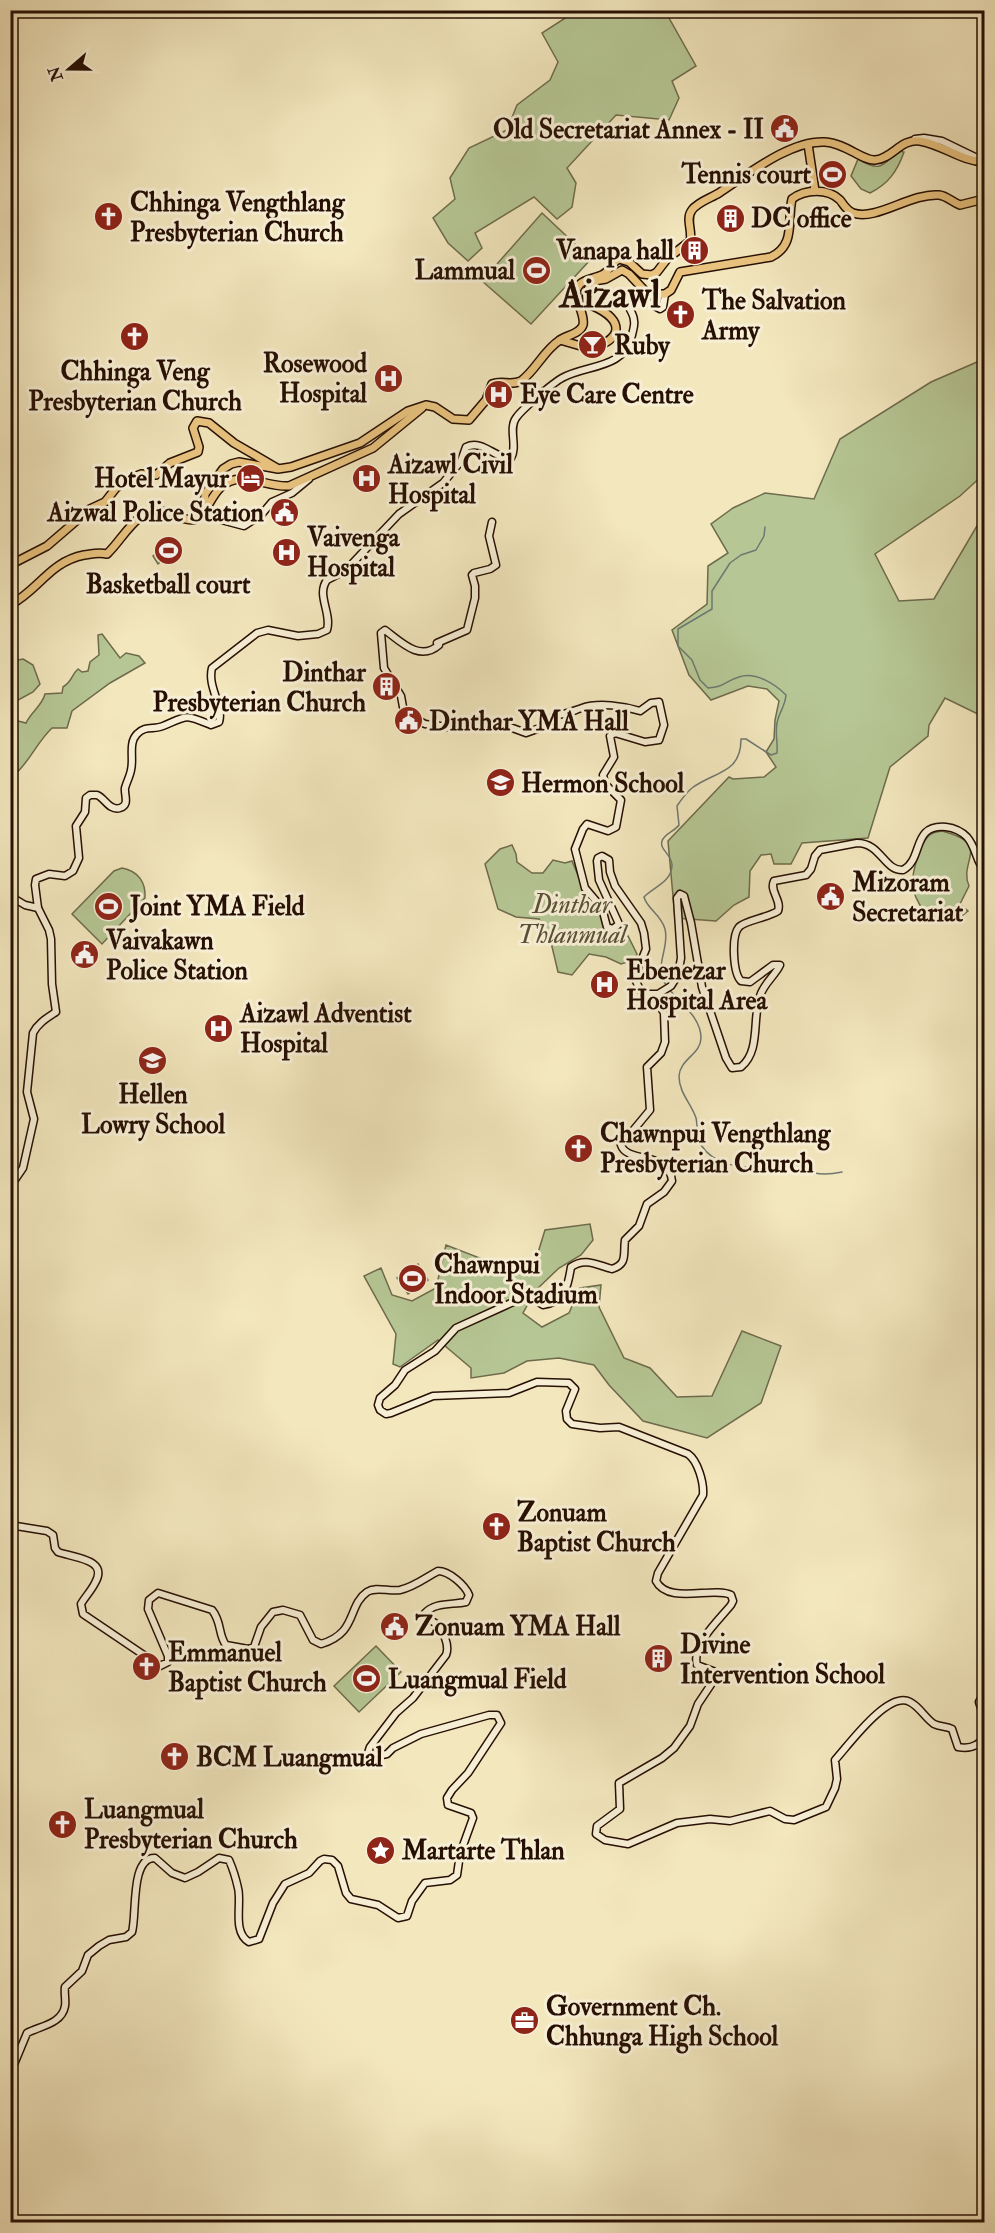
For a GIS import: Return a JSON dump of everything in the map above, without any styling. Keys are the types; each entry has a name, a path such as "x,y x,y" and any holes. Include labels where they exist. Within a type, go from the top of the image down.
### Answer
{"main road":[{"path":"204,512 204,496 223,469 231,464 244,463 278,469 291,466 360,443 408,411 423,406 435,407 453,419 469,420 486,400 492,384 498,382 514,384 521,381 560,340 576,333 582,327 583,320 577,291 581,283 605,273 619,259 629,262 646,275 655,274 667,259 690,241 689,218 693,208 776,156 808,144 822,142 837,143 869,160 878,160 910,141 922,141 969,161 984,162"},
{"path":"808,144 816,191"},
{"path":"588,281 602,280 622,270 648,292 665,294 671,290 680,272 757,261 776,254 788,240 792,199 798,195 816,191 835,196 848,211 858,214 879,211 919,196 944,196 960,205 984,199"},
{"path":"560,340 591,349 602,344 616,331 615,321 605,311 588,304 585,295 592,285 588,281"},
{"path":"10,605 24,596 47,573 62,562 98,552 107,554 133,522 142,515 159,511 193,520 201,516 222,487 234,479 246,478 285,486 312,477 374,448 423,406"},
{"path":"10,565 47,546 90,509 105,502 116,488 127,480 141,474 156,475 170,463 198,452 199,447 193,428 197,421 209,423 234,443 278,469"}],"street":[{"path":"910,141 933,139 975,157 979,158 984,155"},
{"path":"10,1187 23,1168 34,1119 27,1092 33,1033 36,1027 56,1012 52,984 50,930 38,908 36,879 49,874 68,876 76,867 79,858 75,835 76,826 85,812 87,797 94,794 101,796 114,808 124,805 125,790 132,768 134,738 146,728 162,726 184,716 211,725 219,722 220,715 211,681 212,668 256,633 268,630 291,636 304,636 327,630 329,623 322,591 327,580 346,570 399,514 443,483 461,461 466,447 480,446 504,458 510,458 513,452 513,424 520,414 560,379 578,371 611,363 627,347 632,336 634,320 625,300 626,295 633,294 660,309 663,307 665,294"},
{"path":"204,512 214,518 244,526 261,515 272,502 292,493 312,477"},
{"path":"204,496 212,498"},
{"path":"492,522 489,536 496,565 472,575 475,598 467,630 437,643 439,645 432,650 423,652 409,648 385,630 381,633 384,668 401,696 403,707 410,715 425,724 447,727 484,726 499,723 526,733 540,728 555,715 567,715 584,707 630,708 640,711 651,703 659,702 664,724 660,740 645,742 615,733 610,736 614,757 603,775 605,784 621,800 616,827 608,831 587,824 575,849 585,888 602,908 607,927 613,929 618,926 619,920 599,880 597,861 602,856 609,860 615,886 641,923 646,949 636,976 638,986 644,992 656,995 671,986 677,978 681,958 677,898 680,894 684,896 702,987 726,1058 732,1068 741,1067 748,1060 753,1047 759,997 765,984 780,965 776,963 750,982 741,981 735,970 736,932 741,926 766,918 778,911 779,904 772,888 774,881 806,875 820,850 857,843 864,843 874,848 892,868 903,870 910,866 922,836 927,831 942,827 958,830 965,835 974,846 984,870"},
{"path":"10,896 25,905 38,908"},
{"path":"656,995 664,1013 666,1027 664,1049 646,1070 651,1098 650,1110 621,1145 628,1154 648,1156 660,1162 670,1173 672,1181 664,1192 647,1204 639,1226 625,1240 626,1256 622,1264 612,1269 592,1262 578,1263 571,1267 566,1291 553,1303 543,1305 533,1299 522,1298 456,1328 435,1351 405,1370 395,1385 380,1398 378,1405 380,1410 386,1414 391,1413 433,1396 509,1393 537,1382 569,1383 575,1389 566,1411 567,1419 572,1424 600,1428 619,1427 688,1454 695,1459 703,1495 658,1573 656,1581 659,1587 673,1592 731,1595 733,1601 731,1605 711,1627 696,1653 697,1665 714,1671 716,1677 698,1704 690,1726 674,1748 619,1784 620,1809 597,1826 596,1834 601,1839 628,1844 685,1821 710,1819 730,1821 770,1811 785,1819 794,1820 822,1809 829,1804 835,1788 837,1779 835,1760 861,1728 885,1708 900,1701 910,1702 934,1723 952,1729 958,1747 976,1746 984,1737"},
{"path":"10,1525 49,1532 53,1535 58,1552 94,1564 98,1569 98,1575 81,1604 83,1614 160,1666 168,1662 168,1656 151,1619 148,1605 151,1598 158,1593 212,1610 220,1624 222,1640 226,1645 251,1648 258,1641 261,1627 269,1616 273,1612 283,1610 300,1615 313,1640 321,1644 346,1629 361,1598 370,1590 405,1589 438,1571 444,1571 465,1588 469,1595 466,1602 439,1605 425,1613 442,1633 447,1647 446,1655 413,1698 396,1713 370,1747 368,1753 372,1757 382,1756 421,1734 483,1716 497,1715 501,1723 468,1773 447,1798 451,1808 471,1813 473,1818 460,1854 457,1875 450,1880 425,1883 416,1893 407,1917 398,1918 378,1905 351,1899 346,1893 338,1866 332,1860 324,1859 309,1873 285,1884 273,1903 259,1939 249,1942 244,1939 241,1930 239,1889 229,1860 219,1858 185,1878 172,1873 155,1858 149,1858 144,1863 138,1879 132,1932 126,1937 101,1943 88,1955 82,1971 64,1987 63,2012 49,2025 27,2033 10,2074"},
{"path":"984,1693 979,1702 984,1717"}],"green space":[{"path":"576,11 665,11 696,66 672,81 679,98 669,120 616,115 567,168 576,183 572,207 557,219 534,197 475,233 482,248 468,261 448,243 433,218 455,199 450,178 469,148 507,130 517,105 550,80 558,62 542,33"},
{"path":"898,151 904,152 895,171 882,186 870,193 861,189 851,176 858,159 880,166"},
{"name":"Lammual","path":"542,213 591,259 531,324 482,281"},
{"path":"984,359 984,474 960,496 875,554 899,601 934,599 981,519 984,522 984,717 945,698 929,725 928,736 890,767 868,838 802,843 791,864 774,864 771,854 761,855 750,871 749,897 734,905 716,921 675,918 668,841 729,777 733,779 764,777 776,767 766,752 774,739 779,701 767,689 748,686 711,700 689,675 672,630 707,604 708,566 728,553 711,524 733,508 765,493 814,499 840,439 931,382"},
{"name":"Basketball court","path":"170,544 179,556 169,563 163,560 158,564 153,556"},
{"path":"102,634 120,658 126,653 139,656 145,663 110,683 72,711 67,728 52,728 11,778 11,722 26,723 45,694 62,693 63,687 78,669 82,672 88,671 90,662 99,655 98,635"},
{"path":"23,659 33,665 40,684 33,692 11,704 11,666"},
{"path":"942,831 957,836 970,848 967,869 969,886 960,904 968,911 963,915 930,917 921,908 912,884 923,843 931,834"},
{"name":"Dinthar Thlanmual","path":"512,845 517,862 532,873 543,873 553,860 565,863 572,861 585,892 602,909 606,929 600,929 601,937 617,940 628,936 637,954 634,960 621,964 606,957 589,954 572,975 558,972 549,934 539,919 516,917 498,909 485,864 500,849"},
{"name":"Joint YMA Field","path":"122,868 128,869 140,878 145,898 102,944 72,914 114,871"},
{"path":"590,1224 593,1240 581,1255 559,1268 536,1290 523,1313 542,1327 569,1313 580,1288 601,1285 599,1307 624,1358 650,1368 677,1397 712,1396 742,1331 781,1346 761,1403 707,1438 643,1421 609,1385 594,1365 559,1358 527,1361 504,1373 471,1378 471,1368 438,1340 400,1367 393,1364 396,1334 364,1276 381,1268 392,1295 412,1301 436,1288 446,1245 516,1272 532,1272 545,1230"},
{"name":"Chawnpui Indoor Stadium","path":"418,1264 428,1280 408,1294 397,1278"},
{"name":"Luangmual Field","path":"376,1646 401,1672 359,1712 334,1686"}],"waterway":[{"path":"666,985 661,971 665,929 644,897 671,872 672,862 662,847 662,841 679,825 677,806 692,788 732,765 737,759 741,739 746,739 771,755 777,753 777,723 786,695 771,683 752,676 739,677 708,688 700,680 692,660 678,646 678,629 712,609 712,591 730,563 741,555 756,550 764,536 765,527"},
{"path":"669,989 694,1017 700,1030 700,1044 683,1065 679,1076 683,1093 696,1118 699,1142 706,1152 720,1161 736,1166 762,1166 789,1160 814,1173 842,1172"}],"place":[{"name":"Old Secretariat Annex - II","path":"785,129"},
{"name":"Tennis court","path":"832,174"},
{"name":"Chhinga Vengthlang Presbyterian Church","path":"109,217"},
{"name":"DC office","path":"730,218"},
{"name":"Vanapa hall","path":"695,250"},
{"name":"Lammual","path":"536,270"},
{"name":"The Salvation Army","path":"681,315"},
{"name":"Chhinga Veng Presbyterian Church","path":"135,337"},
{"name":"Ruby","path":"593,345"},
{"name":"Rosewood Hospital","path":"388,378"},
{"name":"Eye Care Centre","path":"499,394"},
{"name":"Hotel Mayur","path":"250,478"},
{"name":"Aizawl Civil Hospital","path":"367,479"},
{"name":"Aizwal Police Station","path":"285,512"},
{"name":"Basketball court","path":"168,550"},
{"name":"Vaivenga Hospital","path":"286,552"},
{"name":"Dinthar Presbyterian Church","path":"387,687"},
{"name":"Dinthar YMA Hall","path":"408,721"},
{"name":"Hermon School","path":"500,783"},
{"name":"Mizoram Secretariat","path":"831,897"},
{"name":"Joint YMA Field","path":"109,906"},
{"name":"Vaivakawn Police Station","path":"85,955"},
{"name":"Ebenezar Hospital Area","path":"605,985"},
{"name":"Aizawl Adventist Hospital","path":"219,1028"},
{"name":"Hellen Lowry School","path":"153,1060"},
{"name":"Chawnpui Vengthlang Presbyterian Church","path":"579,1148"},
{"name":"Chawnpui Indoor Stadium","path":"413,1279"},
{"name":"Zonuam Baptist Church","path":"496,1527"},
{"name":"Zonuam YMA Hall","path":"394,1626"},
{"name":"Divine Intervention School","path":"659,1659"},
{"name":"Emmanuel Baptist Church","path":"147,1667"},
{"name":"Luangmual Field","path":"367,1679"},
{"name":"BCM Luangmual","path":"175,1757"},
{"name":"Luangmual Presbyterian Church","path":"63,1824"},
{"name":"Martarte Thlan","path":"381,1850"},
{"name":"Government Ch. Chhunga High School","path":"525,2021"}],"district":[{"name":"Aizawl","path":"610,294"}]}
